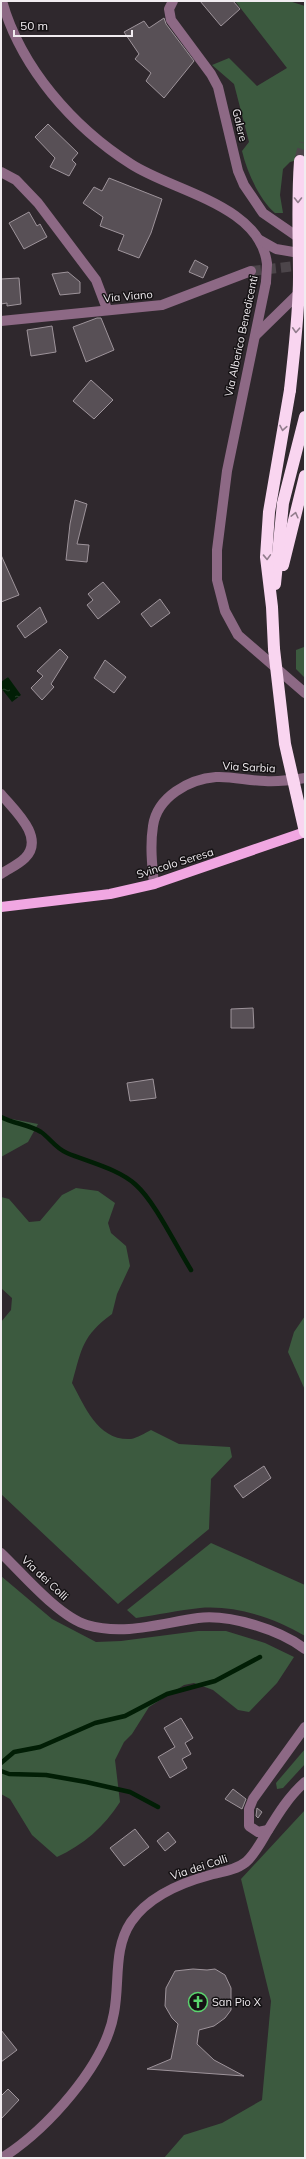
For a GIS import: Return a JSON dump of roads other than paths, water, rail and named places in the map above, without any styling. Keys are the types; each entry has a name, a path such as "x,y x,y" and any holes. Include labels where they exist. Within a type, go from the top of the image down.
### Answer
{"highway":[{"path":"300,161 298,195 299,278 296,341 290,390 269,512 266,557 272,607 274,649 285,744 305,832"},
{"path":"272,607 283,503 305,417"},
{"path":"272,607 305,476"}],"main road":[{"name":"Svincolo Seresa","path":"1,906 110,894 154,884 305,832"}],"street":[{"name":"Via Alberico Benedicenti","path":"2,1 18,44 36,74 71,114 97,139 132,165 230,212 247,225 258,238 264,249 266,282 227,471 217,550 217,580 225,611 238,635 305,693"},
{"name":"Galere","path":"173,1 169,9 171,20 211,74 218,87 238,171 244,185 263,213 305,242"},
{"path":"1,172 16,180 38,203 96,280 107,309"},
{"path":"258,238 276,249 305,254"},
{"name":"Via Viano","path":"1,321 107,309 162,305 251,271"},
{"path":"256,335 305,287"},
{"name":"Via Sarbia","path":"154,884 152,853 153,825 163,803 181,788 198,780 217,777 265,781 305,778"},
{"path":"1,794 27,825 32,842 29,852 25,858 1,874"},
{"name":"Via dei Colli","path":"1,1553 59,1609 85,1625 105,1629 121,1630 157,1626 200,1618 223,1619 272,1631 305,1649"},
{"path":"305,1726 248,1809 249,1822 253,1830 258,1832 268,1830 292,1794 305,1782"},
{"name":"Via dei Colli","path":"2,2158 13,2151 66,2103 102,2049 114,2014 118,1982 119,1949 122,1937 131,1921 145,1906 173,1887 229,1870 246,1862 268,1830"}],"water":[{"path":"8,677 21,695 12,702 1,688 1,682"}],"waterway":[{"path":"1,1117 36,1129 63,1151 103,1166 129,1179 143,1193 158,1213 191,1270"},
{"path":"1,1763 14,1752 40,1747 95,1723 125,1716 167,1694 215,1681 260,1657"},
{"path":"1,1771 9,1774 46,1775 130,1792 158,1807"}],"tunnel":[{"path":"300,161 305,143"},
{"path":"251,271 305,265"}],"place":[{"name":"San Pio X","path":"198,2002"}]}
